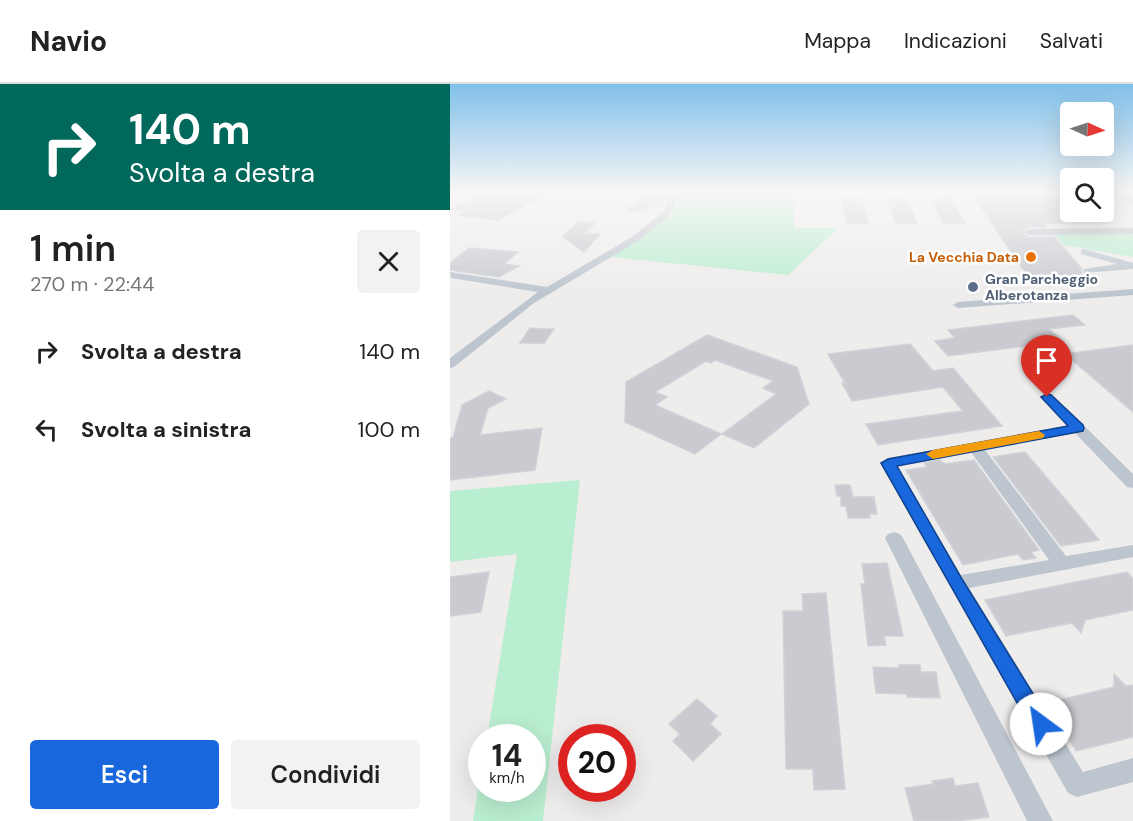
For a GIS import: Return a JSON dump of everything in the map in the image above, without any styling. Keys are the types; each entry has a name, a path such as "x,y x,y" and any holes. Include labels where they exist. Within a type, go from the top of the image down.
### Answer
{"street":[{"path":"450,364 516,311 547,290 609,256 649,226"},
{"path":"1028,232 1133,231"},
{"path":"1084,252 1131,266"},
{"path":"1087,270 1131,266"},
{"path":"452,275 547,290"},
{"path":"958,304 1133,292"},
{"path":"1047,397 1133,483"},
{"path":"1078,428 888,463 956,583 1077,785 1133,770"},
{"path":"975,447 1062,564"},
{"path":"894,538 1040,821"},
{"path":"956,583 1133,551"}],"green space":[{"path":"652,226 838,228 788,275 611,257"},
{"path":"1133,233 1133,257 1063,245 1055,234"},
{"path":"580,480 546,793 546,724 489,724 517,554 450,562 450,491"},
{"path":"476,802 545,802 543,821 473,821"}],"building":[{"path":"574,226 592,226 585,233 600,234 584,252 563,237"},
{"path":"994,226 1046,226 1027,227 1022,232 1027,237 1055,237 1082,269 1082,275 1088,277 1031,281"},
{"path":"469,248 518,252 504,264 519,266 499,277 450,270 450,263"},
{"path":"1073,315 1085,325 1049,329 1063,341 948,356 935,341 955,338 948,330"},
{"path":"530,328 554,329 544,343 520,343"},
{"path":"707,335 797,367 809,404 754,448 722,434 776,394 763,388 773,381 715,360 711,363 706,361 655,392 667,397 655,405 721,434 695,454 625,422 626,382"},
{"path":"910,344 933,371 953,368 1002,426 878,445 866,424 963,411 943,387 852,401 842,383 845,383 828,354"},
{"path":"1133,345 1133,412 1065,354 1087,351"},
{"path":"489,391 506,399 488,408 480,435 542,428 535,470 450,480 450,438 453,438 462,405"},
{"path":"1025,452 1099,540 1061,546 993,457"},
{"path":"940,460 945,464 974,460 1039,550 1031,552 1036,558 1023,560 1018,554 963,565 906,470 927,467 924,463"},
{"path":"835,485 850,485 853,497 874,497 877,514 869,514 870,518 848,518 846,506 841,506 841,496 837,496"},
{"path":"887,563 903,636 884,636 886,645 868,646 861,584 865,584 862,564"},
{"path":"489,572 481,612 450,616 450,577"},
{"path":"1127,572 1133,579 1133,610 1085,620 1081,633 1072,623 1006,636 985,600"},
{"path":"826,593 845,789 814,790 813,769 786,769 783,611 803,611 802,594"},
{"path":"899,665 920,665 921,672 936,672 940,698 876,693 873,667 899,668"},
{"path":"1114,674 1126,686 1133,685 1133,737 1076,751 1047,703 1114,687"},
{"path":"697,699 717,716 710,724 721,734 693,761 673,741 680,734 669,724"},
{"path":"953,778 955,786 978,783 989,817 955,821 914,821 905,788"}],"slow traffic":[{"path":"933,454 1039,435"}],"place":[{"name":"La Vecchia Data","path":"1031,257"},
{"name":"Gran Parcheggio Alberotanza","path":"973,287"}],"route":[{"path":"1041,724 956,583 888,463 1078,428 1047,397"}]}
